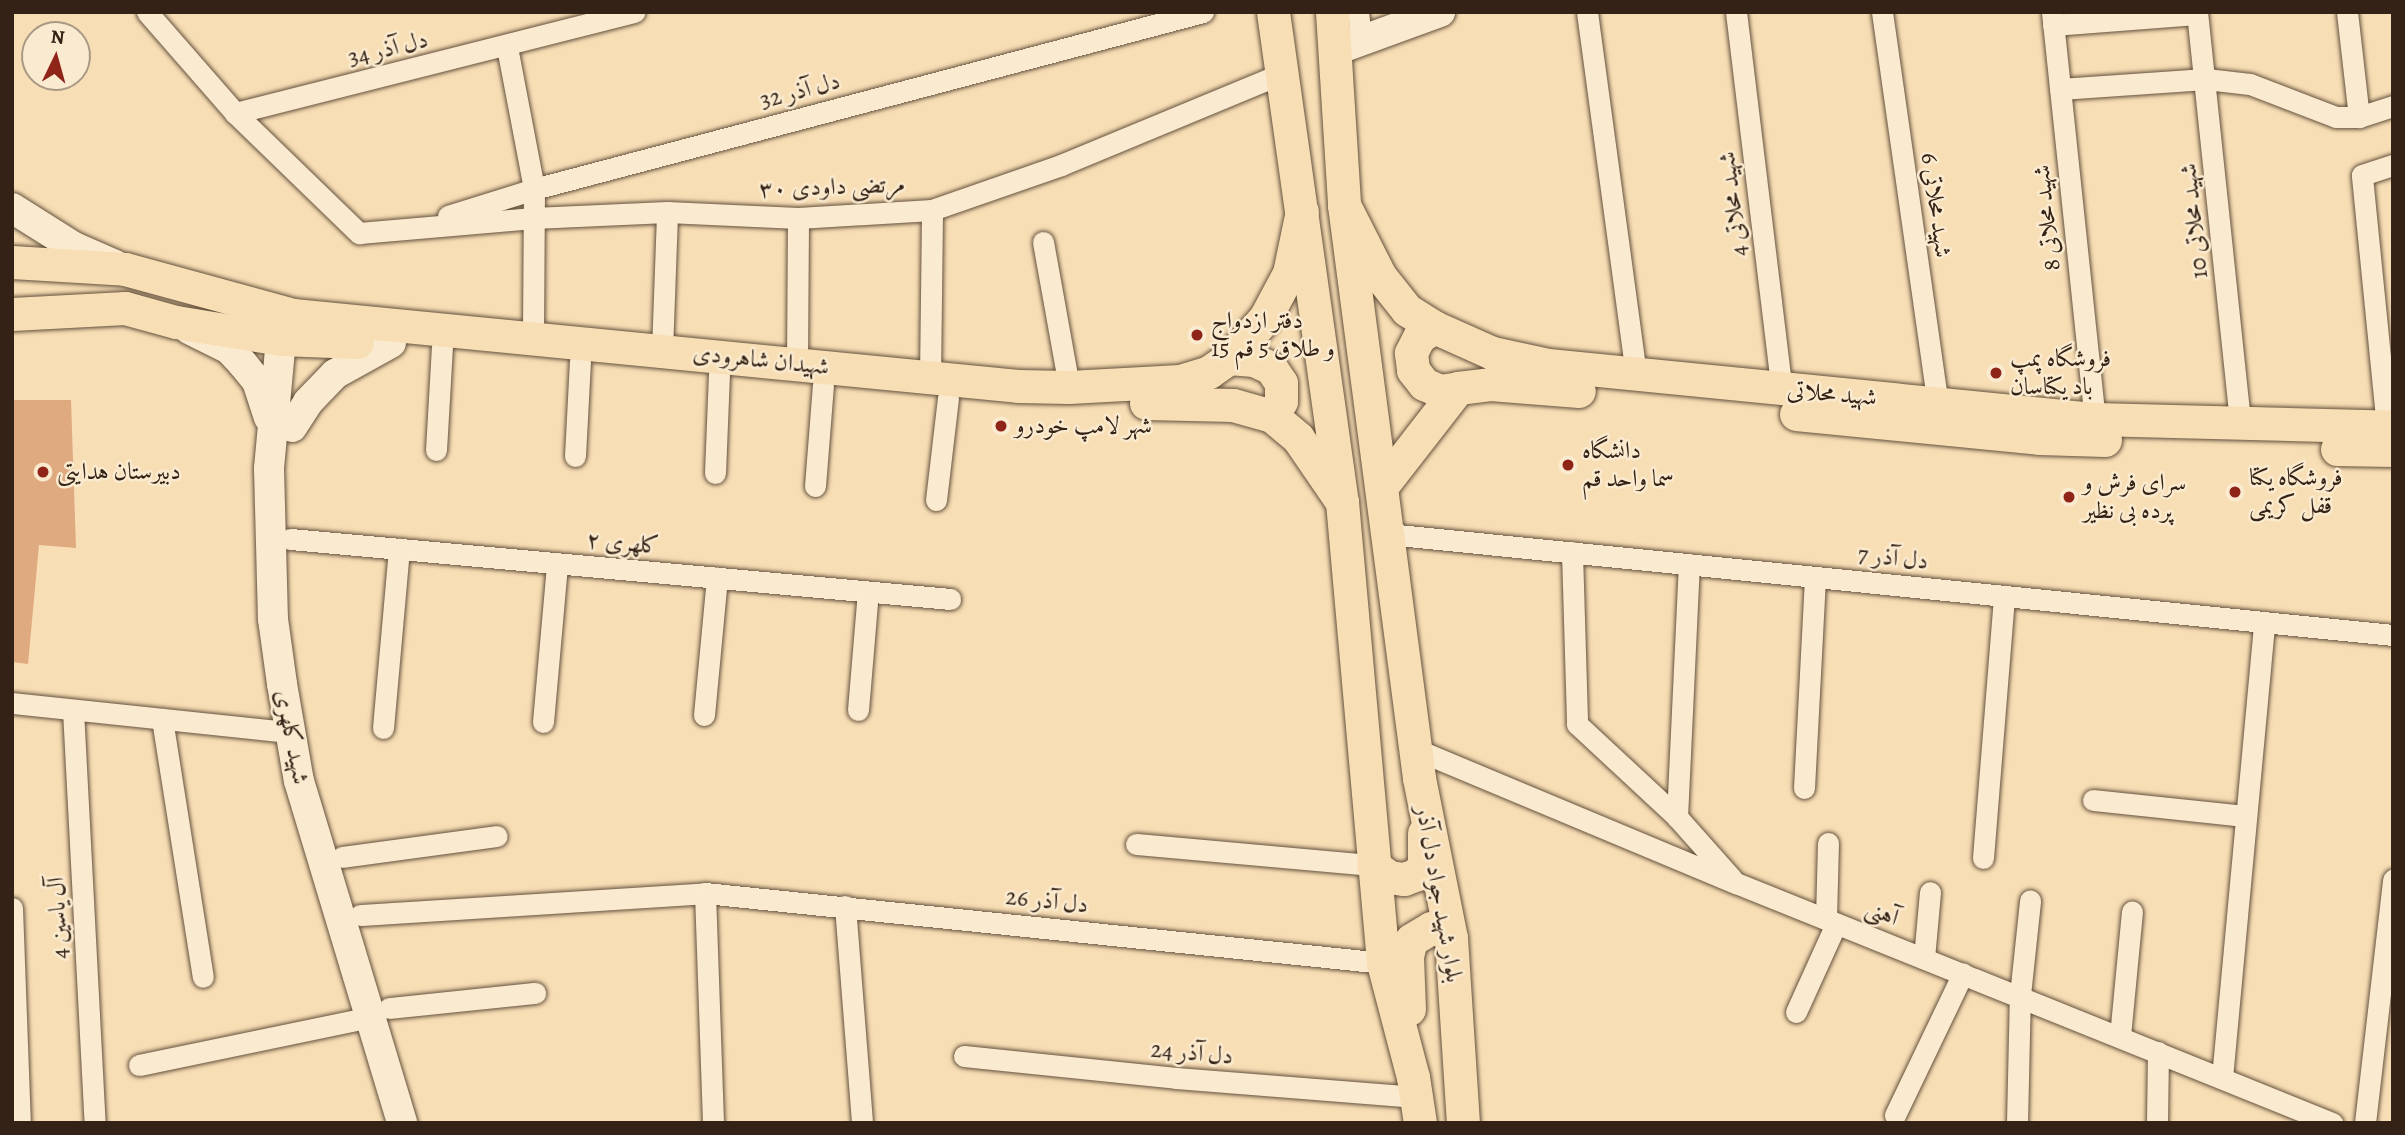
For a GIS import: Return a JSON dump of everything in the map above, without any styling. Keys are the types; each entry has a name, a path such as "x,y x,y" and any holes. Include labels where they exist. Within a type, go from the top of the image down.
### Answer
{"main road":[{"path":"1273,12 1342,502 1383,963 1416,1099"},
{"path":"1373,865 1389,877 1404,879 1418,874 1424,863 1417,764 1344,205 1336,50 1349,18 1440,12"},
{"name":"شهید محلاتی","path":"1344,205 1380,276 1407,310 1434,327 1492,352 1514,358 1548,365 1636,375 2095,419 2240,424 2391,435"},
{"path":"12,208 74,247 125,269"},
{"name":"شهیدان شاهرودی","path":"12,314 125,309 176,322 292,331 823,385 1069,387 1180,381 1209,372 1229,358 1265,318 1289,273 1302,211"},
{"name":"شهیدان شاهرودی","path":"12,262 125,269 292,331 533,338 797,363 939,388 1072,406 1184,401 1233,405 1272,416 1298,438 1342,502"},
{"path":"176,322 229,349 257,381 281,426 335,374 391,343"},
{"name":"شهید محلاتی","path":"1434,327 1419,337 1411,353 1413,370 1424,384 1440,391 1490,384 1544,387 2039,438 2391,435"},
{"name":"شهید کلهری","path":"292,331 281,426 269,468 273,619 300,730 319,776 360,915 402,1123"},
{"path":"1229,358 1254,360 1271,368 1281,383 1281,401 1272,416"},
{"path":"1382,486 1458,388"},
{"name":"شهید کلهری","path":"281,426 300,730 299,781 379,1013 424,1123"},
{"name":"بلوار شهید جواد دل آذر","path":"1417,764 1451,938 1463,1123"},
{"path":"1416,1099 1407,956 1411,940 1431,928 1442,930 1451,938"}],"street":[{"path":"147,12 235,113"},
{"name":"دل آذر 34","path":"235,113 508,47 610,15 634,12"},
{"name":"دل آذر 32","path":"413,228 534,189 1203,12"},
{"path":"1587,12 1636,375"},
{"name":"شهید محلاتی 4","path":"1736,12 1782,390"},
{"name":"شهید محلاتی 6","path":"1882,12 1938,404"},
{"path":"2347,12 2359,117"},
{"path":"2052,19 2197,13"},
{"name":"شهید محلاتی 10","path":"2197,13 2240,424"},
{"name":"شهید محلاتی 8","path":"2052,19 2095,419"},
{"path":"508,47 534,189 533,338"},
{"name":"۳۰ مرتضی داودی","path":"235,113 359,233 533,218 667,212 798,218 932,210 1060,165 1281,74"},
{"path":"2060,89 2206,79 2250,84 2336,117 2359,117 2393,106"},
{"path":"2391,435 2362,175 2393,165"},
{"path":"932,210 939,388 936,500"},
{"path":"662,351 667,212"},
{"path":"797,363 798,218"},
{"path":"1043,242 1069,387"},
{"path":"436,450 442,347"},
{"path":"575,456 580,361"},
{"path":"715,473 719,374"},
{"path":"815,486 823,385"},
{"name":"دل آذر 7","path":"1388,534 2393,635"},
{"name":"کلهری ۲","path":"290,540 950,600"},
{"path":"383,728 399,549"},
{"path":"1572,552 1577,724 1677,817 1736,883"},
{"path":"543,722 557,564"},
{"path":"1677,817 1689,564"},
{"path":"1804,788 1815,577"},
{"path":"704,715 717,578"},
{"path":"858,710 869,592"},
{"path":"1983,858 2004,596"},
{"path":"2222,1078 2264,622"},
{"path":"12,703 300,730"},
{"name":"آل یاسین 4","path":"72,710 95,1123"},
{"path":"162,719 202,977"},
{"name":"آهنی","path":"1417,764 1736,883 2222,1078 2301,1116 2332,1123"},
{"path":"2093,800 2246,816"},
{"path":"342,856 497,836"},
{"path":"1796,1012 1831,921 1828,843"},
{"path":"1136,844 1373,865"},
{"path":"2365,1123 2392,890"},
{"path":"1924,958 1930,892"},
{"path":"705,893 713,1123"},
{"name":"دل آذر 26","path":"360,915 705,893 1383,963"},
{"path":"2017,1123 2020,995 2029,901"},
{"path":"845,906 862,1123"},
{"path":"12,908 20,1123"},
{"path":"2120,1036 2132,912"},
{"path":"1895,1115 1963,973"},
{"path":"139,1065 379,1013 535,993"},
{"path":"2157,1123 2158,1052"},
{"name":"دل آذر 24","path":"964,1056 1416,1099"}],"building":[{"name":"دبیرستان هدایتی","path":"12,400 71,400 76,548 39,545 28,664 12,662"}],"place":[{"name":"دفتر ازدواج 15 و طلاق 5 قم","path":"1197,335"},
{"name":"فروشگاه پمپ باد یکتاسان","path":"1996,373"},
{"name":"شهر لامپ خودرو","path":"1001,426"},
{"name":"دانشگاه سما واحد قم","path":"1568,465"},
{"name":"دبیرستان هدایتی","path":"43,472"},
{"name":"فروشگاه یکتا قفل کریمی","path":"2235,492"},
{"name":"سرای فرش و پرده بی نظیر","path":"2069,497"}]}
